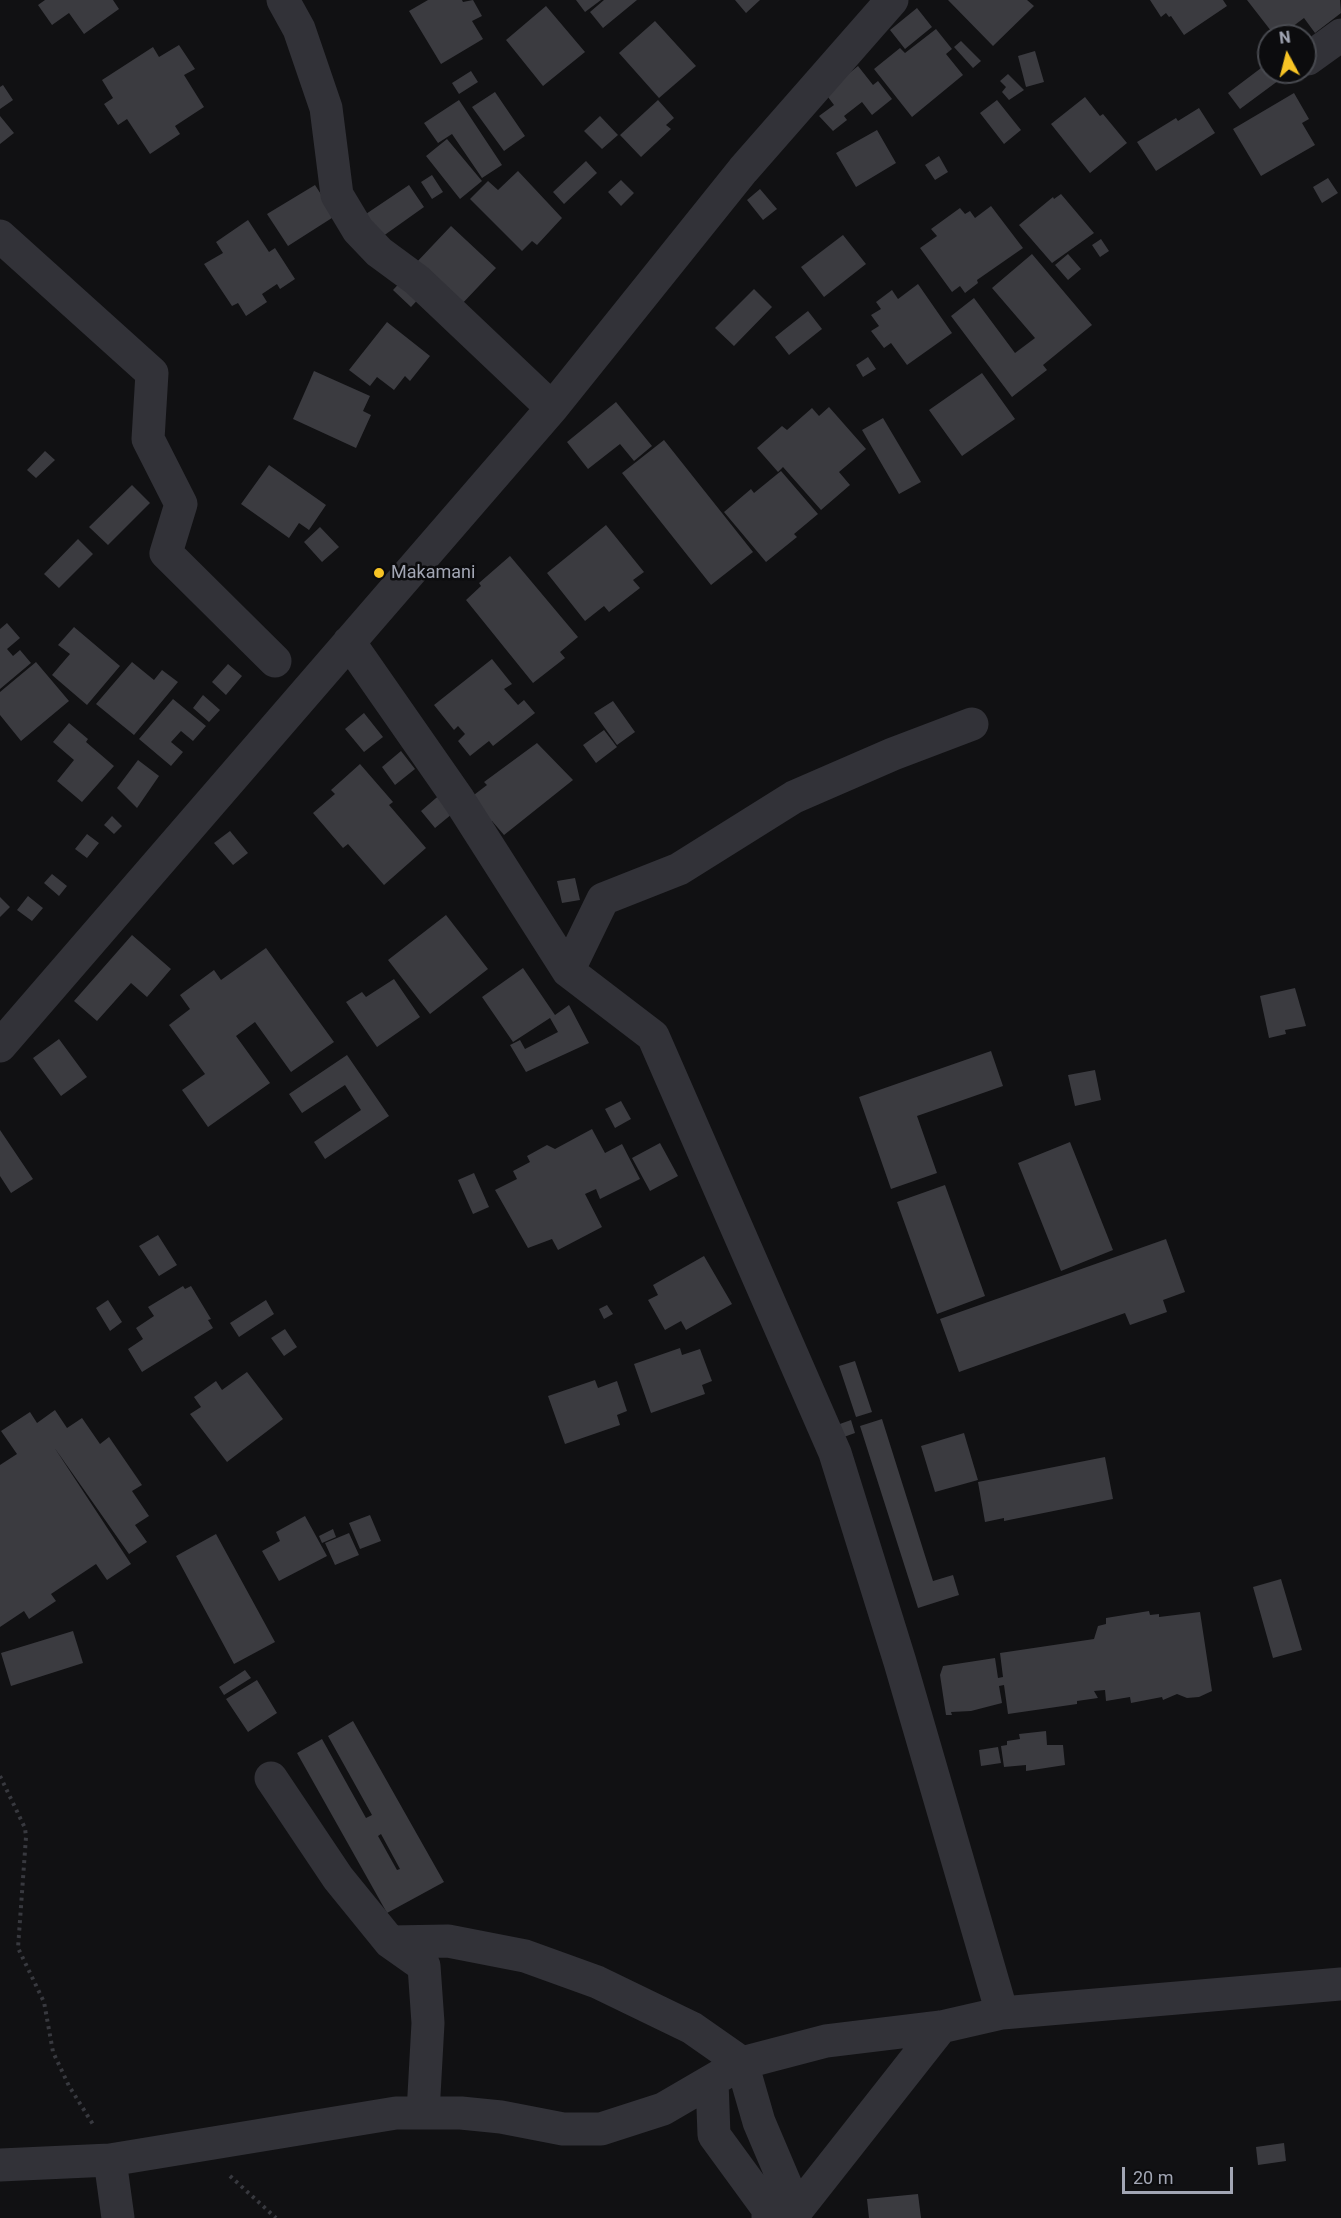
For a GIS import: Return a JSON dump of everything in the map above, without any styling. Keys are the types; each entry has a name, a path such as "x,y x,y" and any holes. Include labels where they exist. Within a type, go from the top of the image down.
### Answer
{"street":[{"path":"282,0 300,29 326,108 337,195 358,230 379,252 417,280 552,408"},
{"path":"0,1046 552,408 743,170 892,0"},
{"path":"1317,52 1341,35"},
{"path":"0,236 152,373 148,439 181,504 166,553 275,661"},
{"path":"350,642 459,800 568,971 653,1036 835,1453 900,1662 1002,2013"},
{"path":"568,971 603,899 679,869 794,797 893,754 972,724"},
{"path":"271,1778 338,1878 390,1942 424,1966 428,2023 423,2113"},
{"path":"390,1942 448,1941 525,1956 597,1982 692,2028 742,2063 759,2122 790,2195 785,2217"},
{"path":"0,2165 110,2160 379,2116 423,2113 501,2116 582,2131 601,2129 633,2121 663,2109 742,2063 826,2042 941,2027 1002,2013 1341,1984"},
{"path":"785,2217 941,2027"},
{"path":"712,2081 714,2135 768,2209 785,2217"},
{"path":"110,2160 118,2218"}],"path":[{"path":"0,1776 25,1828 26,1837 21,1881 18,1948 44,2002 53,2052 69,2086 91,2119 110,2160"},
{"path":"198,2144 276,2218"}],"building":[{"path":"45,0 113,0 119,9 84,34 69,13 52,25 38,5"},
{"path":"428,0 462,0 463,2 473,0 482,16 472,21 483,39 441,64 409,11"},
{"path":"576,0 601,0 585,12"},
{"path":"604,0 637,0 603,28 590,12"},
{"path":"735,0 760,0 746,13"},
{"path":"948,0 1027,0 1034,6 993,46"},
{"path":"1150,0 1223,0 1227,6 1184,35 1171,16 1169,17 1166,13 1161,17"},
{"path":"1247,0 1340,0 1341,13 1317,31 1317,24 1308,24 1304,18 1296,24 1266,24"},
{"path":"546,6 585,52 543,86 506,40"},
{"path":"917,8 932,27 905,49 890,30"},
{"path":"655,21 696,66 659,98 619,53"},
{"path":"936,29 952,49 946,54 963,75 912,117 874,69 900,48 905,53"},
{"path":"961,41 981,61 973,68 954,47"},
{"path":"179,45 195,69 184,75 204,107 175,126 180,134 150,154 127,119 118,125 104,104 113,98 102,80 153,47 159,57"},
{"path":"1035,51 1044,82 1026,87 1018,56"},
{"path":"858,66 873,85 878,81 892,99 872,115 862,102 844,116 847,120 833,131 819,116 834,105 825,93"},
{"path":"471,71 478,82 459,94 452,83"},
{"path":"1257,71 1257,84 1274,84 1240,109 1228,93"},
{"path":"1008,74 1024,90 1009,100 1002,92 1006,87 1000,81"},
{"path":"3,85 13,100 0,109 0,87"},
{"path":"495,92 525,136 504,151 472,107"},
{"path":"1294,93 1309,119 1302,123 1315,145 1261,176 1233,129"},
{"path":"1085,97 1100,116 1103,114 1127,143 1090,173 1051,124"},
{"path":"459,100 502,165 482,178 452,134 438,143 424,123"},
{"path":"658,100 674,118 666,125 671,129 641,157 620,135"},
{"path":"997,100 1021,130 1004,144 980,113"},
{"path":"1199,108 1215,133 1156,171 1137,142 1176,118 1178,121"},
{"path":"0,116 14,133 0,144"},
{"path":"600,116 618,135 602,149 584,131"},
{"path":"877,130 896,163 856,187 836,153"},
{"path":"447,139 482,181 460,199 426,156"},
{"path":"939,156 948,172 935,180 925,165"},
{"path":"586,161 597,173 564,204 553,192"},
{"path":"518,171 562,218 537,245 532,241 522,251 470,199 488,181 498,190"},
{"path":"432,175 443,192 432,199 421,182"},
{"path":"1328,178 1338,193 1322,203 1313,187"},
{"path":"621,180 634,193 621,206 608,192"},
{"path":"315,185 335,216 288,246 267,214"},
{"path":"409,185 424,207 379,239 363,216"},
{"path":"760,189 777,209 763,220 747,200"},
{"path":"1061,194 1094,233 1052,263 1019,225 1053,197 1054,199"},
{"path":"991,206 1023,248 977,280 978,283 965,293 960,286 952,292 920,248 937,236 931,229 960,208 965,214 970,211 975,218"},
{"path":"248,220 269,252 275,248 295,279 280,289 277,284 262,294 267,302 246,316 238,303 232,306 204,264 223,253 216,242"},
{"path":"451,226 496,268 460,306 415,264"},
{"path":"843,235 866,264 824,297 801,267"},
{"path":"1101,239 1109,251 1100,257 1092,245"},
{"path":"1032,254 1092,325 1043,365 1047,370 1012,397 951,316 974,298 1015,353 1035,338 992,288"},
{"path":"1068,254 1081,269 1068,280 1055,265"},
{"path":"406,276 424,293 411,307 393,290"},
{"path":"918,284 952,333 907,365 891,343 884,348 871,331 879,326 871,315 881,309 876,302 892,290 898,299"},
{"path":"754,289 772,307 734,346 715,328"},
{"path":"808,311 822,329 789,355 775,337"},
{"path":"387,322 430,356 410,381 405,376 394,390 377,377 370,386 349,370"},
{"path":"868,357 876,369 863,377 856,365"},
{"path":"314,371 370,396 363,411 371,415 356,448 293,419"},
{"path":"982,373 1015,419 962,456 929,410"},
{"path":"616,402 652,446 634,461 620,444 588,469 567,442"},
{"path":"829,407 866,449 839,472 850,485 821,510 783,467 778,472 757,448 782,426 787,430 812,408 819,416"},
{"path":"883,418 921,482 899,494 862,430"},
{"path":"664,440 753,552 711,585 622,473"},
{"path":"45,451 55,460 36,478 27,470"},
{"path":"269,465 326,505 309,530 299,523 289,538 241,504"},
{"path":"781,471 818,514 794,534 797,537 766,562 724,512 751,489 754,493"},
{"path":"132,485 150,503 108,545 89,527"},
{"path":"606,525 644,572 633,580 640,588 609,612 604,606 585,621 547,573"},
{"path":"320,527 339,547 322,562 304,542"},
{"path":"78,539 93,554 59,588 44,574"},
{"path":"510,556 578,637 560,652 565,658 533,683 466,600 481,586 479,583"},
{"path":"7,623 20,638 7,649 13,656 20,650 31,663 0,689 0,629"},
{"path":"74,627 120,666 87,705 52,675 70,654 58,645"},
{"path":"492,659 512,684 504,689 518,705 524,700 535,713 493,746 489,741 470,756 458,741 465,734 458,726 454,730 434,705"},
{"path":"36,662 69,701 21,741 0,715 0,692"},
{"path":"132,662 154,680 162,670 178,682 134,735 96,704"},
{"path":"228,664 242,676 226,695 212,682"},
{"path":"203,695 220,710 209,722 193,708"},
{"path":"173,699 206,726 193,741 181,731 171,742 183,752 171,766 139,739"},
{"path":"613,701 635,732 617,745 594,713"},
{"path":"364,713 383,737 364,752 345,729"},
{"path":"69,723 88,739 86,742 114,766 82,802 57,781 74,760 53,742"},
{"path":"604,730 617,747 596,763 583,745"},
{"path":"537,743 573,780 504,835 492,821 487,826 466,801 487,785 484,782"},
{"path":"401,751 415,769 395,785 382,767"},
{"path":"138,760 159,776 137,808 117,788"},
{"path":"360,764 393,802 389,805 426,848 384,885 348,844 343,848 313,813 335,794 331,790"},
{"path":"443,792 458,809 435,828 421,811"},
{"path":"112,816 122,826 114,834 104,825"},
{"path":"230,831 248,853 233,865 214,843"},
{"path":"87,834 99,843 87,858 75,849"},
{"path":"52,874 67,886 59,896 44,883"},
{"path":"575,878 580,900 562,903 557,881"},
{"path":"28,896 43,908 32,921 17,910"},
{"path":"0,897 10,907 0,917"},
{"path":"446,915 488,969 430,1014 388,960"},
{"path":"132,935 171,969 147,997 131,983 97,1021 74,1001"},
{"path":"266,948 334,1042 291,1072 255,1022 236,1036 270,1083 208,1127 182,1090 205,1074 169,1025 190,1009 180,995 214,970 221,980"},
{"path":"523,968 555,1015 569,1005 589,1043 526,1072 510,1045 520,1040 525,1049 558,1032 550,1018 513,1042 482,997"},
{"path":"394,979 420,1017 377,1047 346,1002 362,992 366,997"},
{"path":"1295,988 1306,1026 1285,1030 1286,1034 1269,1038 1260,996"},
{"path":"59,1039 87,1077 61,1096 33,1058"},
{"path":"991,1051 1003,1086 917,1116 937,1173 891,1189 859,1097"},
{"path":"347,1055 389,1116 325,1159 314,1142 361,1110 345,1085 302,1113 289,1094"},
{"path":"1095,1070 1101,1100 1075,1106 1068,1075"},
{"path":"621,1101 631,1119 615,1128 605,1109"},
{"path":"592,1129 605,1153 622,1144 640,1179 600,1199 596,1189 585,1194 602,1227 558,1250 552,1239 528,1248 495,1190 517,1179 513,1171 530,1162 527,1156 547,1145 555,1149"},
{"path":"0,1130 33,1179 11,1193 0,1176"},
{"path":"1070,1142 1113,1250 1061,1271 1018,1163"},
{"path":"660,1143 678,1176 650,1191 632,1158"},
{"path":"474,1173 489,1207 473,1214 458,1180"},
{"path":"945,1185 985,1296 937,1314 897,1202"},
{"path":"158,1235 177,1265 159,1276 139,1246"},
{"path":"1166,1239 1185,1292 1163,1300 1167,1312 1130,1325 1125,1313 959,1372 940,1319"},
{"path":"704,1256 732,1304 686,1330 681,1321 665,1330 648,1300 658,1295 653,1285"},
{"path":"183,1286 185,1289 191,1286 211,1319 208,1320 213,1328 142,1372 128,1349 143,1339 136,1328 154,1316 148,1307"},
{"path":"108,1300 122,1322 110,1331 96,1308"},
{"path":"266,1300 274,1314 239,1337 230,1323"},
{"path":"607,1305 613,1314 604,1319 599,1309"},
{"path":"285,1329 297,1347 284,1356 271,1338"},
{"path":"680,1348 682,1355 700,1349 712,1381 702,1385 705,1394 651,1413 634,1364"},
{"path":"855,1361 872,1412 856,1417 839,1366"},
{"path":"247,1372 283,1419 227,1462 190,1414 201,1407 194,1397 216,1381 222,1390"},
{"path":"595,1380 598,1388 617,1381 627,1411 617,1415 620,1425 565,1444 548,1396"},
{"path":"55,1410 67,1428 82,1418 100,1444 109,1437 142,1485 132,1491 149,1516 135,1525 147,1542 129,1554 54,1447 131,1564 107,1580 96,1564 51,1594 56,1601 29,1619 24,1611 0,1627 0,1465 17,1454 1,1431 30,1412 37,1423"},
{"path":"882,1419 933,1581 953,1575 959,1595 918,1608 860,1426"},
{"path":"851,1420 855,1433 841,1438 837,1425"},
{"path":"964,1433 978,1480 935,1492 921,1446"},
{"path":"1105,1457 1113,1499 1004,1521 1004,1518 985,1522 978,1482"},
{"path":"370,1515 381,1541 360,1549 349,1523"},
{"path":"305,1516 327,1556 279,1581 262,1551 280,1541 276,1532"},
{"path":"333,1529 336,1537 322,1543 319,1536"},
{"path":"349,1533 359,1555 335,1565 325,1543"},
{"path":"216,1534 275,1642 234,1664 176,1556"},
{"path":"1281,1579 1302,1650 1273,1658 1253,1587"},
{"path":"1149,1611 1150,1615 1159,1614 1159,1617 1200,1612 1212,1691 1199,1697 1187,1698 1177,1694 1163,1700 1162,1697 1131,1703 1130,1697 1106,1701 1105,1690 1094,1691 1098,1698 1077,1701 1077,1704 1008,1714 1004,1685 999,1686 1002,1703 971,1711 951,1712 952,1715 946,1715 940,1675 943,1666 995,1658 998,1678 1003,1677 1000,1653 1094,1639 1098,1626 1106,1624 1106,1618"},
{"path":"73,1631 83,1663 11,1686 1,1653"},
{"path":"245,1670 251,1678 224,1695 219,1687"},
{"path":"257,1680 277,1713 248,1732 226,1699"},
{"path":"353,1721 444,1882 387,1913 297,1753 322,1739 366,1818 372,1815 328,1736","holes":["381,1834 400,1869 397,1870 378,1836"]},
{"path":"1046,1731 1047,1745 1063,1745 1065,1765 1026,1771 1026,1765 1004,1767 1001,1746 1007,1745 1007,1741 1020,1739 1019,1734"},
{"path":"998,1747 1001,1763 981,1766 979,1750"},
{"path":"1284,2143 1286,2161 1258,2165 1256,2147"},
{"path":"918,2194 921,2218 869,2218 867,2199"}],"place":[{"name":"Makamani","path":"379,573"}]}
